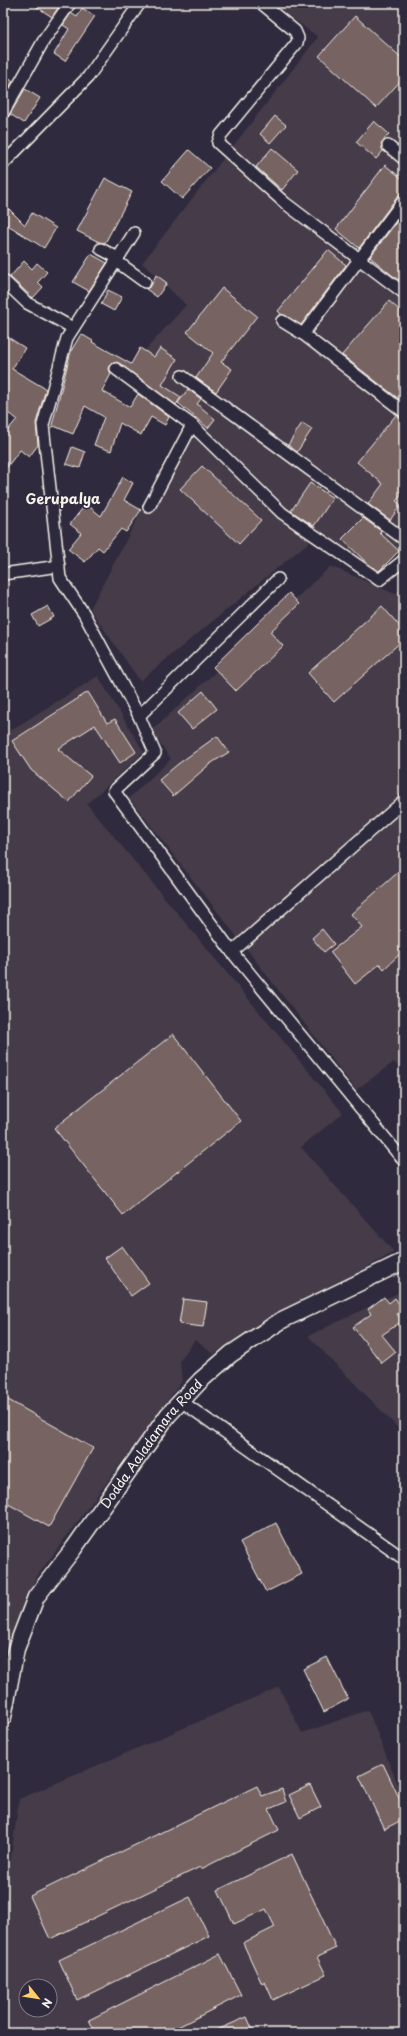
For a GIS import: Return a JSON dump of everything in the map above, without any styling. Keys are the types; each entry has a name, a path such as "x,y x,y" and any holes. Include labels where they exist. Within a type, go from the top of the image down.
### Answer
{"main road":[{"name":"Dodda Aaladamara Road","path":"3,1717 16,1649 36,1597 74,1548 157,1429 181,1401 231,1354 282,1320 404,1261"}],"street":[{"path":"3,113 44,40 70,3"},
{"path":"3,164 88,78 140,3"},
{"path":"261,3 295,30 298,38 297,43 221,135 218,143 285,203 404,293"},
{"path":"388,146 404,159"},
{"path":"303,334 404,200"},
{"path":"134,233 67,338 43,425 60,578 84,614 139,716 155,753 114,791 232,952 404,1161"},
{"path":"101,249 145,282"},
{"path":"3,280 27,303 73,328"},
{"path":"282,321 303,334 404,412"},
{"path":"116,369 192,425 282,513 379,580 404,560"},
{"path":"182,376 404,539"},
{"path":"149,507 192,425"},
{"path":"3,574 59,566"},
{"path":"139,716 278,579"},
{"path":"232,952 404,801"},
{"path":"181,1401 404,1559"}],"shaded area":[{"path":"271,3 404,3 404,543 377,568 314,538 140,681 90,609 195,408 131,366 186,305 142,263 318,37"},
{"path":"331,566 395,594 404,586 404,1073 394,1062 356,1090 129,798 171,759 151,731"},
{"path":"98,676 144,752 87,804 343,1113 301,1147 394,1252 213,1354 195,1340 180,1361 182,1381 35,1579 3,1679 3,735"},
{"path":"404,1290 404,1434 308,1336"},
{"path":"279,1687 302,1733 368,1710 404,1800 404,2033 3,2033 3,1914 19,1799"}],"building":[{"path":"31,3 56,3 60,5 52,17"},
{"path":"82,8 95,16 65,61 54,54 69,29 63,25 71,13 77,17"},
{"path":"355,16 404,60 404,77 376,108 319,56"},
{"path":"3,76 13,81 3,99"},
{"path":"25,89 40,98 24,123 10,114"},
{"path":"275,116 286,125 270,143 260,134"},
{"path":"374,121 389,134 381,143 383,151 376,159 356,142"},
{"path":"272,148 298,170 282,190 256,167"},
{"path":"189,150 210,168 182,199 162,181"},
{"path":"385,165 404,180 404,193 398,196 359,248 336,229"},
{"path":"105,178 132,192 105,243 99,242 77,231"},
{"path":"9,209 25,225 32,213 56,228 44,248 3,222 3,215"},
{"path":"404,212 404,273 398,280 370,257"},
{"path":"328,250 346,265 301,325 278,311"},
{"path":"91,254 107,263 89,291 73,282"},
{"path":"24,261 32,269 37,263 47,272 38,282 43,287 33,298 10,277"},
{"path":"156,275 167,283 157,297 146,289 151,286"},
{"path":"222,288 257,316 221,362 232,369 216,392 196,378 213,353 187,332"},
{"path":"108,290 122,297 114,311 101,304"},
{"path":"389,301 404,314 404,403 342,355"},
{"path":"3,334 25,348 12,369 46,389 36,423 38,445 29,457 20,450 3,472 3,436 17,419 3,410"},
{"path":"81,334 93,341 92,342 131,364 140,348 154,357 160,348 177,359 162,385 181,397 176,405 117,362 110,365 109,369 111,374 102,391 130,407 138,394 169,417 165,425 151,417 141,435 120,423 111,451 94,445 104,417 85,406 73,434 54,426 51,429 71,351"},
{"path":"188,389 201,399 197,404 215,419 208,428 178,403"},
{"path":"396,415 404,419 404,492 396,501 401,505 390,520 368,504 383,484 357,462"},
{"path":"302,423 312,429 297,452 288,445"},
{"path":"72,447 85,452 80,468 66,464"},
{"path":"202,466 261,520 239,544 180,489"},
{"path":"123,477 133,483 124,500 141,510 126,532 121,529 103,551 98,547 85,562 68,549 81,533 70,524 86,504 101,516"},
{"path":"310,483 333,498 314,526 291,511"},
{"path":"363,518 381,531 380,533 399,551 379,571 368,564 342,539"},
{"path":"289,593 299,604 270,632 283,646 236,691 213,667"},
{"path":"48,606 54,617 38,626 32,615"},
{"path":"382,606 404,631 404,639 334,702 308,673"},
{"path":"203,691 217,709 192,729 178,713"},
{"path":"88,692 107,723 115,719 136,752 120,763 95,725 58,749 91,776 69,802 31,770 12,741"},
{"path":"217,736 229,752 210,764 173,796 159,780 178,764"},
{"path":"404,867 404,950 384,969 380,964 355,984 330,952 362,927 351,914"},
{"path":"322,929 334,944 324,952 312,938"},
{"path":"173,1034 241,1121 123,1215 54,1128"},
{"path":"122,1246 149,1283 131,1296 105,1258"},
{"path":"384,1297 389,1303 395,1298 403,1310 397,1314 402,1321 382,1335 396,1352 382,1363 353,1327 371,1314 368,1309"},
{"path":"183,1299 207,1302 203,1327 179,1324"},
{"path":"3,1397 93,1448 49,1527 3,1501"},
{"path":"276,1523 302,1574 266,1592 240,1542"},
{"path":"327,1657 348,1699 324,1712 303,1669"},
{"path":"383,1764 404,1808 404,1819 384,1829 359,1776"},
{"path":"310,1785 321,1807 300,1818 289,1795"},
{"path":"257,1786 262,1796 282,1789 286,1802 269,1809 279,1830 201,1869 200,1867 50,1939 30,1896"},
{"path":"292,1854 336,1948 317,1957 326,1975 273,2000 265,1982 262,1984 243,1943 275,1927 266,1909 234,1924 218,1890"},
{"path":"190,1897 209,1936 77,2000 59,1960"},
{"path":"220,1954 241,1995 166,2033 96,2033 89,2020"},
{"path":"247,2017 254,2033 210,2033"}],"district":[{"name":"Gerupalya","path":"63,499"}]}
